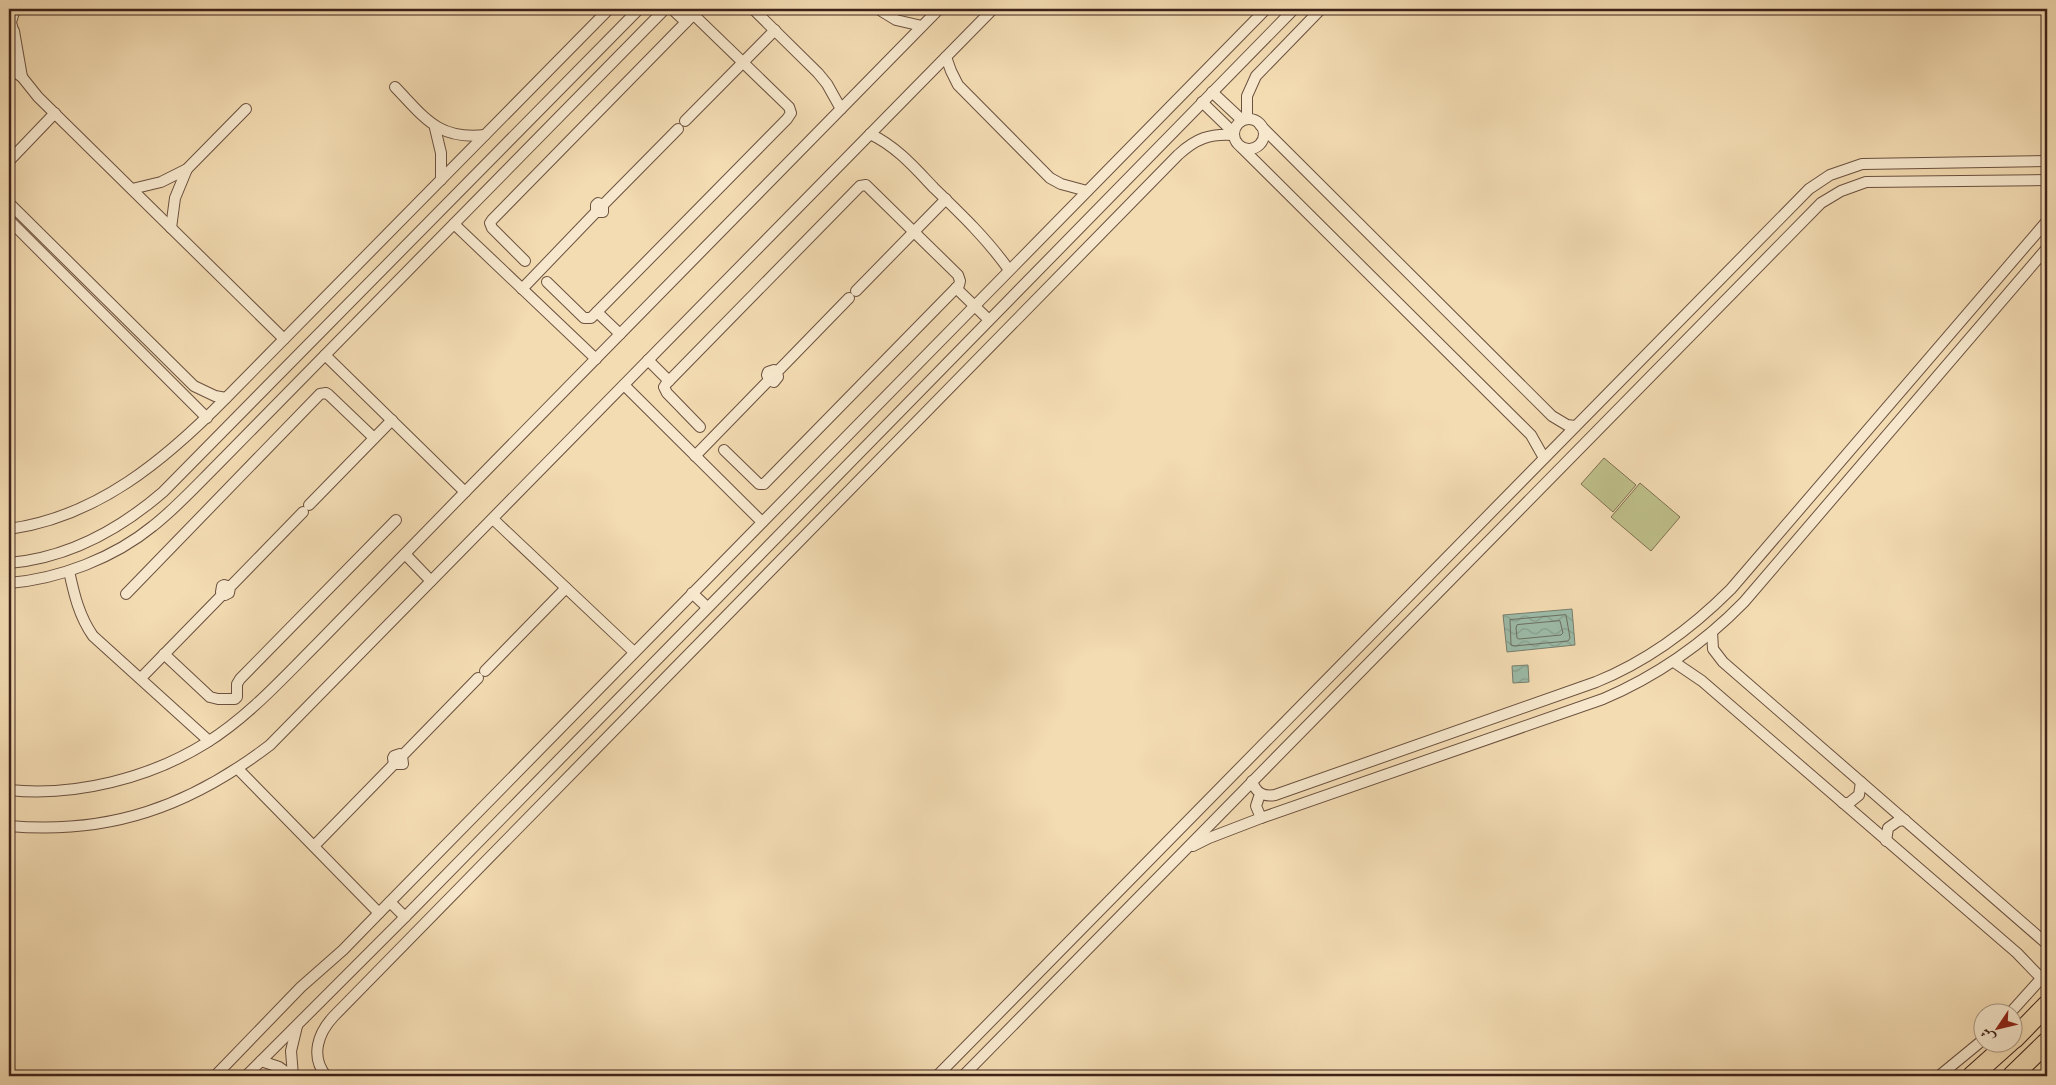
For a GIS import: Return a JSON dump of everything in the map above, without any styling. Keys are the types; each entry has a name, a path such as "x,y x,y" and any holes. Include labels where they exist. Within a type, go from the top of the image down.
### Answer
{"highway":[{"path":"2024,1029 2047,1005"},
{"path":"2012,1076 2047,1042"},
{"path":"1972,1076 1999,1052"}],"street":[{"path":"9,48 13,39 11,24 15,9"},
{"path":"9,529 60,517 96,502 130,483 161,459 207,418 485,135 600,14 609,9"},
{"path":"9,563 39,558 86,544 106,534 142,511 203,452 638,9"},
{"path":"9,583 43,578 69,571 114,552 153,526 217,465 325,356 665,9"},
{"path":"672,9 686,22"},
{"path":"753,9 818,73 827,84 841,109"},
{"path":"878,9 896,20 922,26"},
{"path":"9,790 55,791 92,786 158,767 187,754 209,741 242,716 275,686 939,9"},
{"path":"9,826 61,828 114,821 175,802 208,786 238,769 270,745 993,9"},
{"path":"215,1076 301,987 343,950 1266,9"},
{"path":"246,1076 405,917 988,319 1294,9"},
{"path":"1245,120 1247,96 1256,76 1321,9"},
{"path":"525,261 492,228 490,223 492,220 692,16 696,17 789,107 790,116 589,319 584,318 547,282"},
{"path":"11,24 22,77"},
{"path":"522,289 775,30"},
{"path":"946,57 950,71 963,91 1040,169 1061,184 1086,191"},
{"path":"9,68 22,77 55,113 284,340"},
{"path":"395,88 435,128 460,136 485,135"},
{"path":"1212,92 1245,120"},
{"path":"1202,102 1234,134"},
{"path":"132,189 161,182 187,169 246,109"},
{"path":"9,161 55,113"},
{"path":"1544,458 1531,436 1237,144 1234,134 1235,128 1245,120 1252,119 1260,125 1552,416 1567,425 1576,426"},
{"path":"1241,147 1251,149 1260,144 1264,134 1260,125"},
{"path":"435,128 441,154 441,180"},
{"path":"870,134 890,145 946,199 986,241 1009,270"},
{"path":"326,1076 318,1060 317,1048 320,1036 326,1025 340,1010 1178,155 1197,140 1215,134 1234,134"},
{"path":"937,1076 1801,197 1830,175 1862,164 2047,160"},
{"path":"171,228 175,198 187,169"},
{"path":"963,1076 1813,210 1841,191 1866,182 2043,180 2047,188"},
{"path":"700,427 664,388 862,185 866,185 958,275 960,281 956,288 764,484 759,484 724,450"},
{"path":"1801,197 1813,210"},
{"path":"696,456 769,380 767,378 768,372 774,370 777,372 946,199"},
{"path":"9,203 190,382 204,392 226,398"},
{"path":"9,220 207,418"},
{"path":"1252,781 1260,794 1267,796 1275,795 1596,682 1647,657 1682,633 1716,604 1744,574 2047,221"},
{"path":"454,224 596,359"},
{"path":"1182,853 1209,838 1261,818 1603,699 1674,662 1729,618 1758,586 2047,248"},
{"path":"956,288 988,319"},
{"path":"597,312 620,334"},
{"path":"325,356 465,492"},
{"path":"648,360 669,381"},
{"path":"624,385 762,522"},
{"path":"126,594 320,394 326,393 329,395 374,438"},
{"path":"141,678 392,420"},
{"path":"203,452 217,465"},
{"path":"493,519 634,652"},
{"path":"164,654 210,697 218,700 235,699 237,697 238,681 396,520"},
{"path":"405,554 431,581"},
{"path":"69,571 78,606 87,628 101,644 209,741"},
{"path":"1428,576 1441,589"},
{"path":"314,846 394,764 394,756 400,754 402,756 566,588"},
{"path":"692,593 707,607"},
{"path":"1712,632 1713,649 1717,656 2047,944"},
{"path":"1674,662 1702,681 2044,975 2020,1002"},
{"path":"238,769 379,913"},
{"path":"1843,803 1855,800 1861,788 1861,782"},
{"path":"1260,794 1256,806 1261,818"},
{"path":"1886,841 1888,828 1893,823 1905,820"},
{"path":"390,902 405,917"},
{"path":"1042,969 1056,982"},
{"path":"293,1076 291,1051 298,1024"},
{"path":"1939,1076 1974,1048"},
{"path":"260,1061 278,1067 293,1076"}],"green space":[{"path":"1604,458 1636,485 1613,512 1581,484"},
{"path":"1640,483 1680,517 1651,551 1611,517"}],"water":[{"path":"1572,609 1575,645 1507,652 1503,615"},
{"path":"1528,665 1529,682 1513,683 1512,666"}]}
